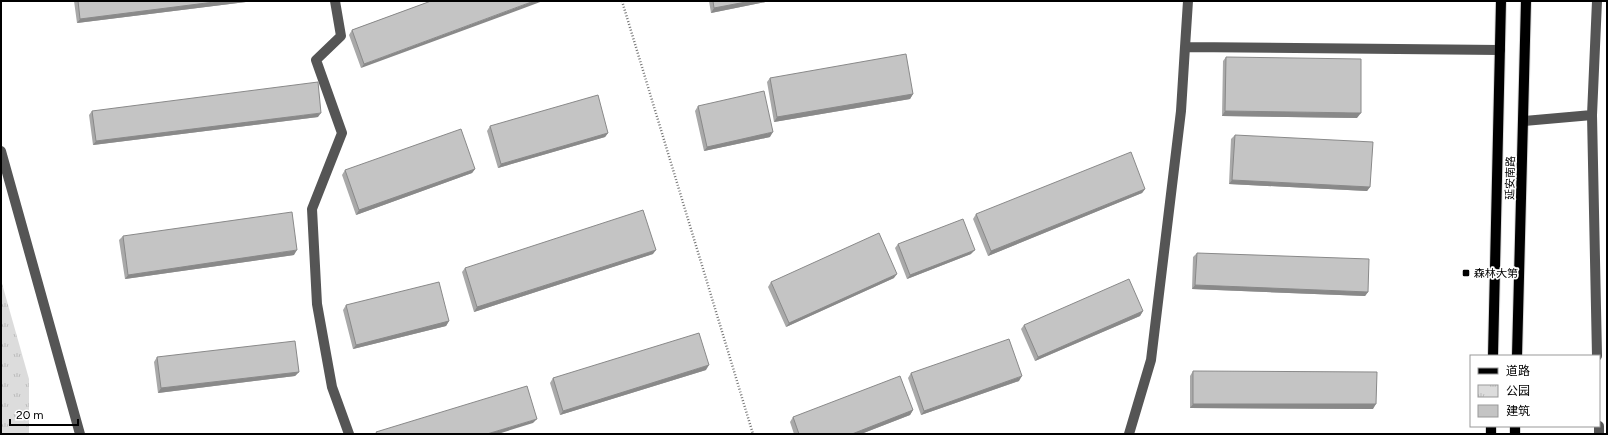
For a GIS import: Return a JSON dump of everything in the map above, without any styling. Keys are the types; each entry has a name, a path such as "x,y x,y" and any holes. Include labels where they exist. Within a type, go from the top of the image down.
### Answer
{"main road":[{"name":"延安南路","path":"1493,355 1501,1"},
{"name":"延安南路","path":"1517,355 1526,1"}],"street":[{"path":"335,1 341,36 316,60 342,133 312,209 317,304 332,387 349,434"},
{"path":"1129,434 1151,360 1181,110 1188,1"},
{"path":"1597,1 1592,115 1597,355"},
{"path":"1185,47 1500,50"},
{"path":"1524,121 1592,115"},
{"path":"1,151 80,434"}],"path":[{"path":"622,1 753,434"}],"green space":[{"path":"1,280 29,379 29,434 1,434"}],"building":[{"path":"78,1 222,1 80,19"},
{"path":"431,1 534,1 364,64 352,30"},
{"path":"713,1 751,1 714,8"},
{"path":"906,54 913,94 777,117 770,78"},
{"path":"1226,57 1361,59 1361,113 1225,111"},
{"path":"318,82 321,113 96,141 92,111"},
{"path":"764,91 773,132 707,147 698,106"},
{"path":"598,95 608,133 501,164 490,126"},
{"path":"461,129 475,169 359,210 345,170"},
{"path":"1235,135 1373,142 1370,187 1232,180"},
{"path":"1131,152 1145,189 991,251 976,214"},
{"path":"643,210 656,250 477,307 465,268"},
{"path":"292,212 297,250 128,275 123,236"},
{"path":"963,219 975,250 910,275 898,244"},
{"path":"879,233 897,274 789,323 771,282"},
{"path":"1197,253 1369,259 1368,292 1195,285"},
{"path":"1129,279 1143,311 1038,357 1024,325"},
{"path":"439,282 449,321 356,345 346,305"},
{"path":"699,333 709,365 563,411 553,378"},
{"path":"1009,339 1022,376 924,411 911,373"},
{"path":"295,341 299,372 161,388 157,357"},
{"path":"1193,371 1377,372 1376,404 1193,404"},
{"path":"900,376 913,410 852,434 799,434 793,417"},
{"path":"527,386 537,419 487,434 377,434 376,432"}],"place":[{"name":"森林大第","path":"1466,273"}]}
